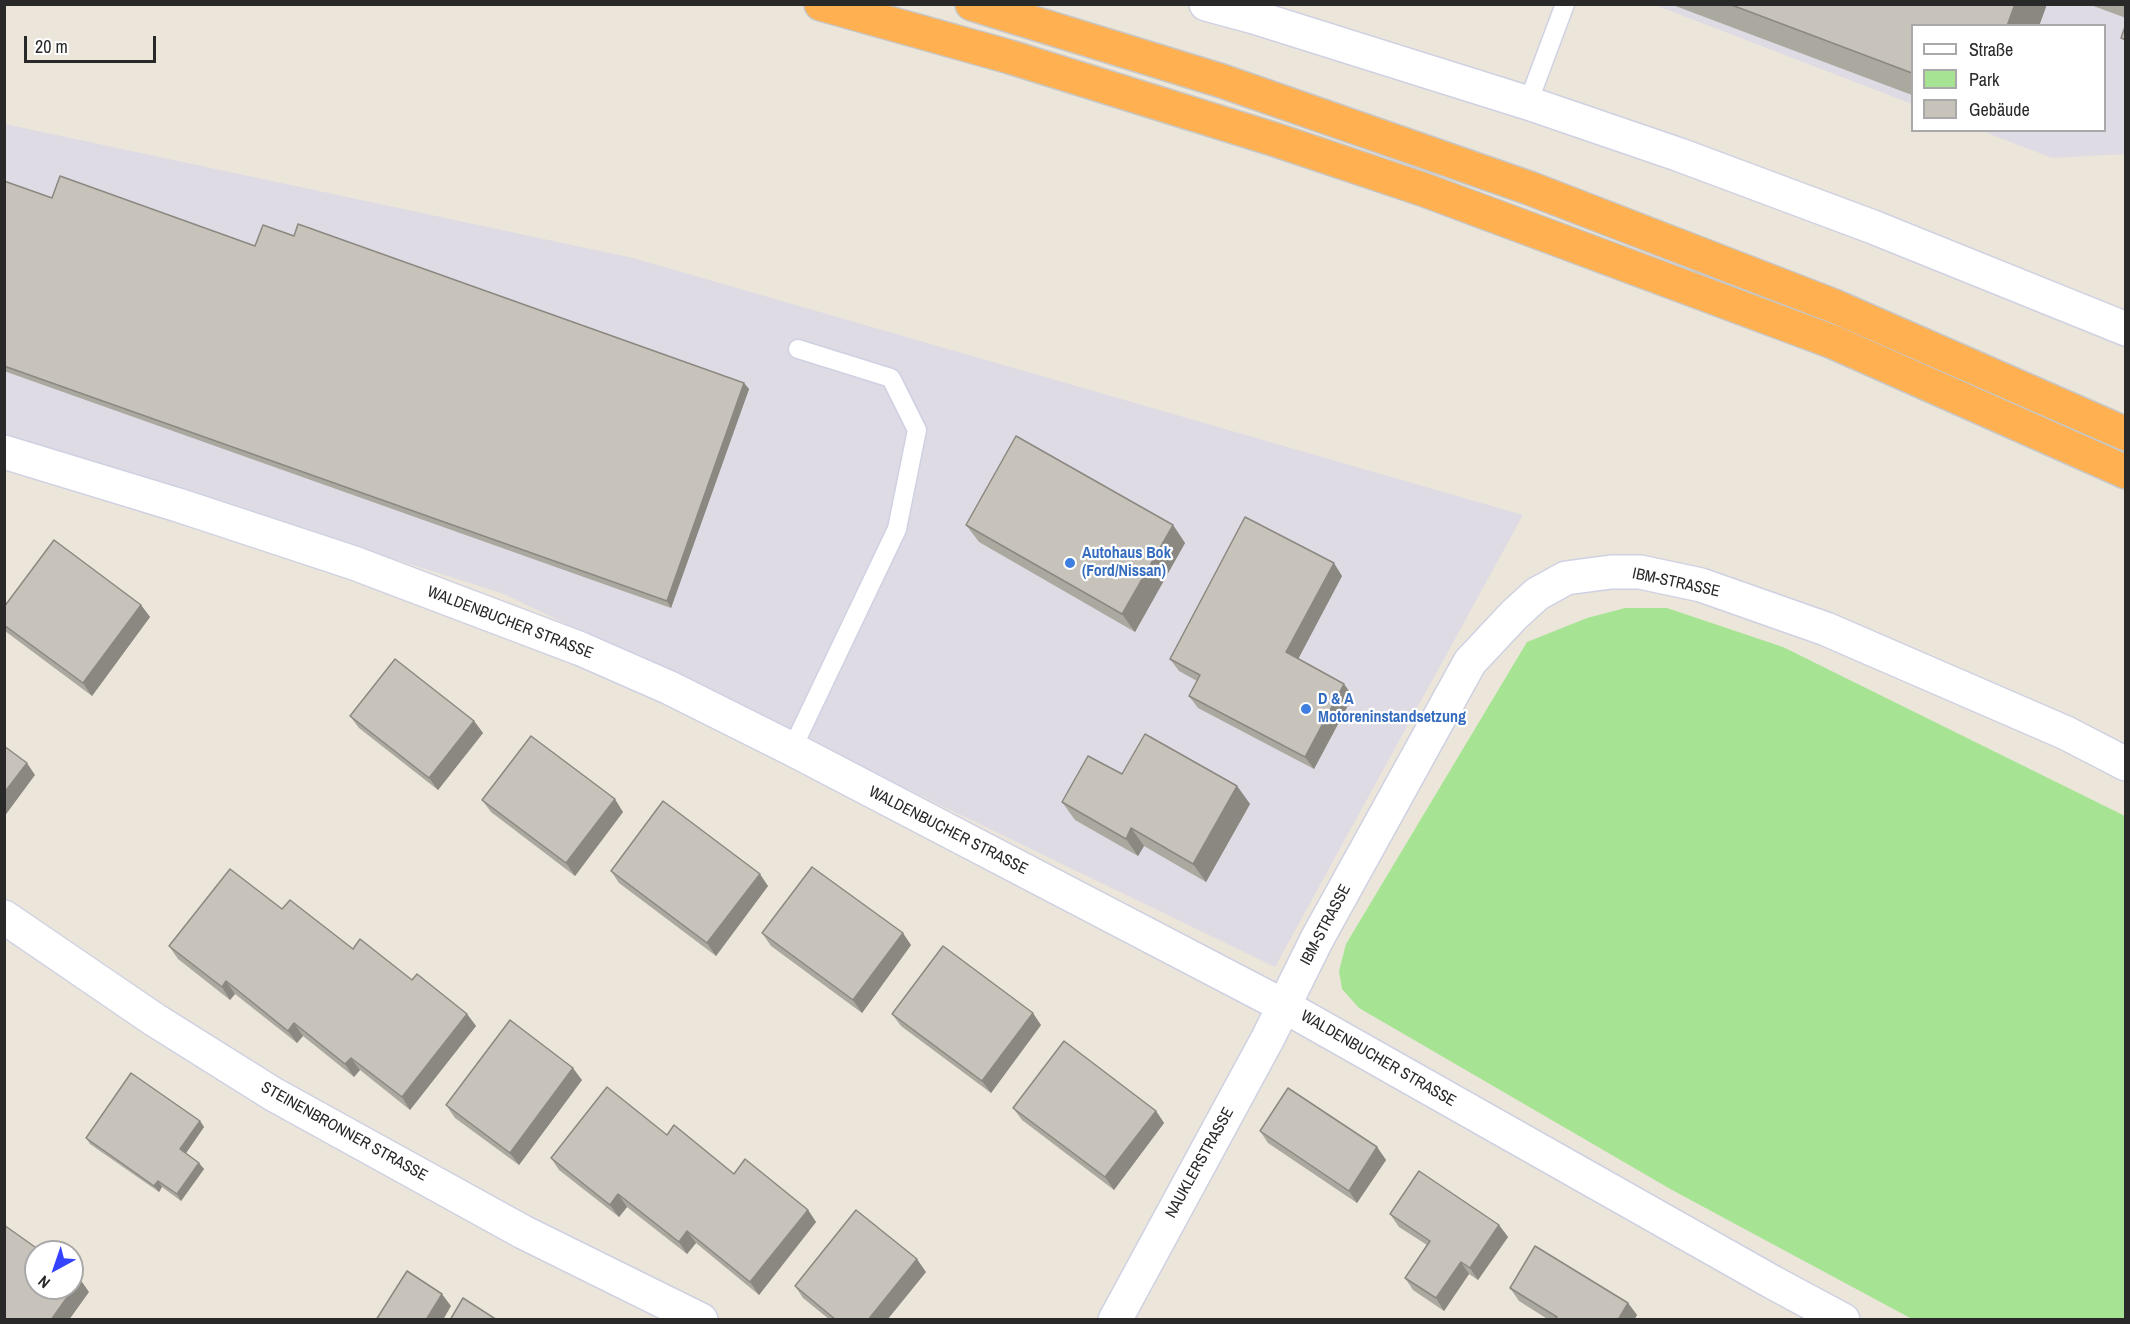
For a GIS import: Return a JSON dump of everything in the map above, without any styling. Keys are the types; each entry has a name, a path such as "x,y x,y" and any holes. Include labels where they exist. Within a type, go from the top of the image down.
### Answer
{"highway":[{"path":"821,4 1010,57 1273,139 1422,189 1833,342 2126,472"},
{"path":"972,4 1222,81 1529,188 1834,306 2126,434"}],"street":[{"path":"1206,4 1528,103 1680,155 1873,227 2126,329"},
{"name":"WALDENBUCHER STRASSE","path":"4,452 178,505 354,563 581,649 669,688 792,749 1284,1006 1753,1272 1843,1320"},
{"name":"IBM-STRASSE","path":"1284,1006 1317,939 1470,662 1537,594 1566,578 1611,573 1640,573 1701,585 1826,629 2066,733 2126,764"},
{"name":"STEINENBRONNER STRASSE","path":"4,917 155,1020 273,1094 523,1232 701,1320"},
{"name":"NAUKLERSTRASSE","path":"1115,1320 1284,1006"}],"lane":[{"path":"1528,103 1566,4"},
{"path":"792,749 897,530 917,430 891,378 798,349"}],"shaded area":[{"path":"1655,5 2125,5 2125,154 2052,158 1985,132 2106,132 2106,24 1911,24 1911,104"},
{"path":"5,124 633,258 1523,515 1275,967 504,594 5,435"}],"green space":[{"path":"1625,608 1667,608 1783,647 2125,816 2125,1319 1912,1319 1672,1190 1359,1008 1342,989 1339,971 1346,944 1527,642 1587,618"}],"building":[{"path":"1729,4 2015,4 2008,24 1911,24 1911,73"},
{"path":"2126,24 2126,40 2121,38"},
{"path":"60,176 255,246 263,225 294,236 298,224 744,383 667,601 4,366 4,181 52,198"},
{"path":"1016,436 1173,525 1122,614 966,525"},
{"path":"1245,517 1334,563 1286,652 1344,684 1305,757 1189,696 1200,675 1170,659"},
{"path":"54,540 141,605 83,683 4,625 4,607"},
{"path":"395,659 474,721 429,778 350,716"},
{"path":"1145,734 1237,786 1193,864 1131,828 1126,839 1062,802 1088,756 1122,774"},
{"path":"531,736 615,799 566,863 482,800"},
{"path":"4,746 27,763 4,793"},
{"path":"663,801 760,874 707,943 611,871"},
{"path":"812,867 903,933 853,1000 762,933"},
{"path":"230,869 282,909 290,900 353,949 360,939 412,980 417,974 467,1014 402,1097 351,1058 345,1064 294,1023 288,1031 226,981 222,987 169,946"},
{"path":"943,946 1033,1013 982,1081 892,1014"},
{"path":"510,1020 573,1068 510,1153 446,1105"},
{"path":"1064,1041 1156,1111 1105,1177 1013,1108"},
{"path":"131,1073 200,1121 180,1149 199,1163 177,1194 158,1181 154,1186 86,1138"},
{"path":"607,1087 667,1135 674,1125 734,1174 745,1159 808,1210 750,1282 687,1231 679,1242 618,1194 610,1205 551,1158"},
{"path":"1288,1088 1377,1147 1349,1191 1260,1131"},
{"path":"1419,1171 1499,1225 1470,1268 1461,1262 1436,1298 1405,1278 1430,1241 1390,1214"},
{"path":"856,1210 917,1259 868,1320 836,1320 795,1286"},
{"path":"4,1225 25,1240 24,1300 65,1300 51,1320 4,1320"},
{"path":"1535,1246 1628,1303 1618,1320 1555,1320 1557,1317 1510,1288"},
{"path":"407,1271 442,1294 426,1320 376,1320"},
{"path":"463,1298 497,1320 450,1320"}],"place":[{"name":"Autohaus Bok (Ford/Nissan)","path":"1070,563"},
{"name":"D & A Motoreninstandsetzung","path":"1306,709"}]}
